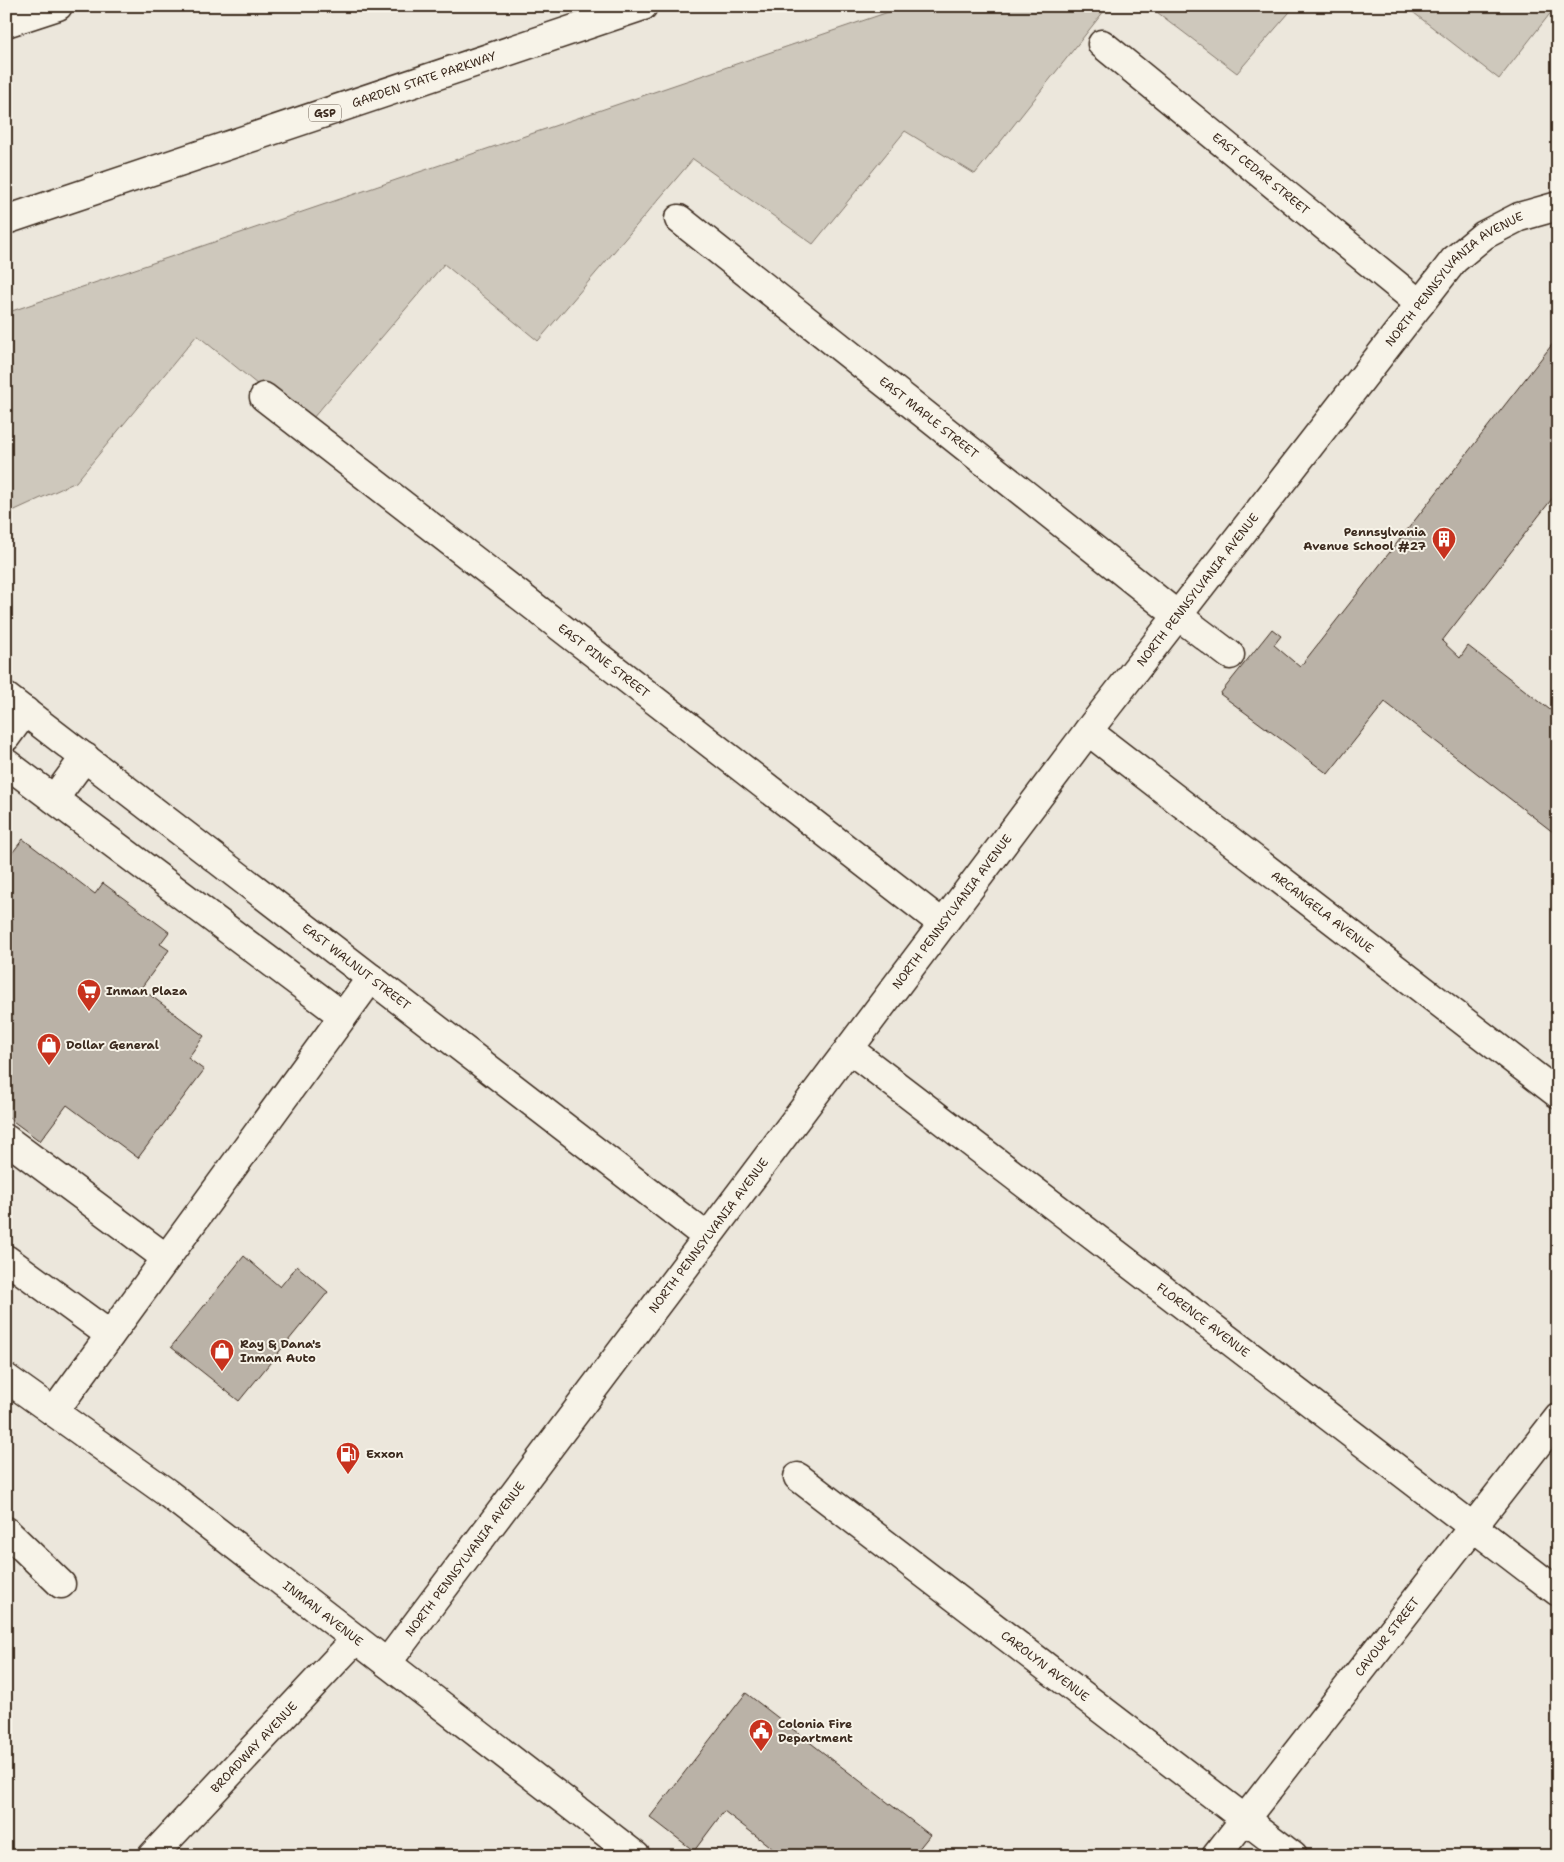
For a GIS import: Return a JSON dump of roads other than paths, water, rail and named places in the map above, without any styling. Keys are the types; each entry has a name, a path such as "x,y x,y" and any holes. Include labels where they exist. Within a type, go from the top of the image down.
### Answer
{"main road":[{"path":"6,24 58,6"},
{"name":"GARDEN STATE PARKWAY","path":"6,220 643,6"},
{"name":"EAST CEDAR STREET","path":"1102,44 1420,304"},
{"name":"NORTH PENNSYLVANIA AVENUE","path":"387,1663 1088,731 1454,260 1484,235 1519,217 1558,206"},
{"name":"EAST MAPLE STREET","path":"679,219 1230,656"},
{"name":"EAST PINE STREET","path":"264,397 942,924"},
{"path":"6,737 16,704"},
{"name":"EAST WALNUT STREET","path":"16,704 707,1237"},
{"name":"ARCANGELA AVENUE","path":"1088,731 1558,1094"},
{"path":"54,799 85,757"},
{"path":"6,763 343,1016"},
{"path":"54,1412 370,978"},
{"name":"FLORENCE AVENUE","path":"849,1048 1558,1592"},
{"path":"6,1139 166,1258"},
{"path":"6,1259 110,1335"},
{"name":"INMAN AVENUE","path":"8,1383 54,1412 166,1492 636,1856"},
{"name":"CAVOUR STREET","path":"1216,1856 1558,1418"},
{"name":"CAROLYN AVENUE","path":"798,1477 1293,1856"},
{"path":"6,1531 61,1584"},
{"name":"BROADWAY AVENUE","path":"152,1856 356,1639"}],"place":[{"name":"Pennsylvania Avenue School #27","path":"1444,560"},
{"name":"Inman Plaza","path":"89,1012"},
{"name":"Dollar General","path":"49,1066"},
{"name":"Ray & Dana's Inman Auto","path":"222,1372"},
{"name":"Exxon","path":"348,1475"},
{"name":"Colonia Fire Department","path":"761,1752"}]}
